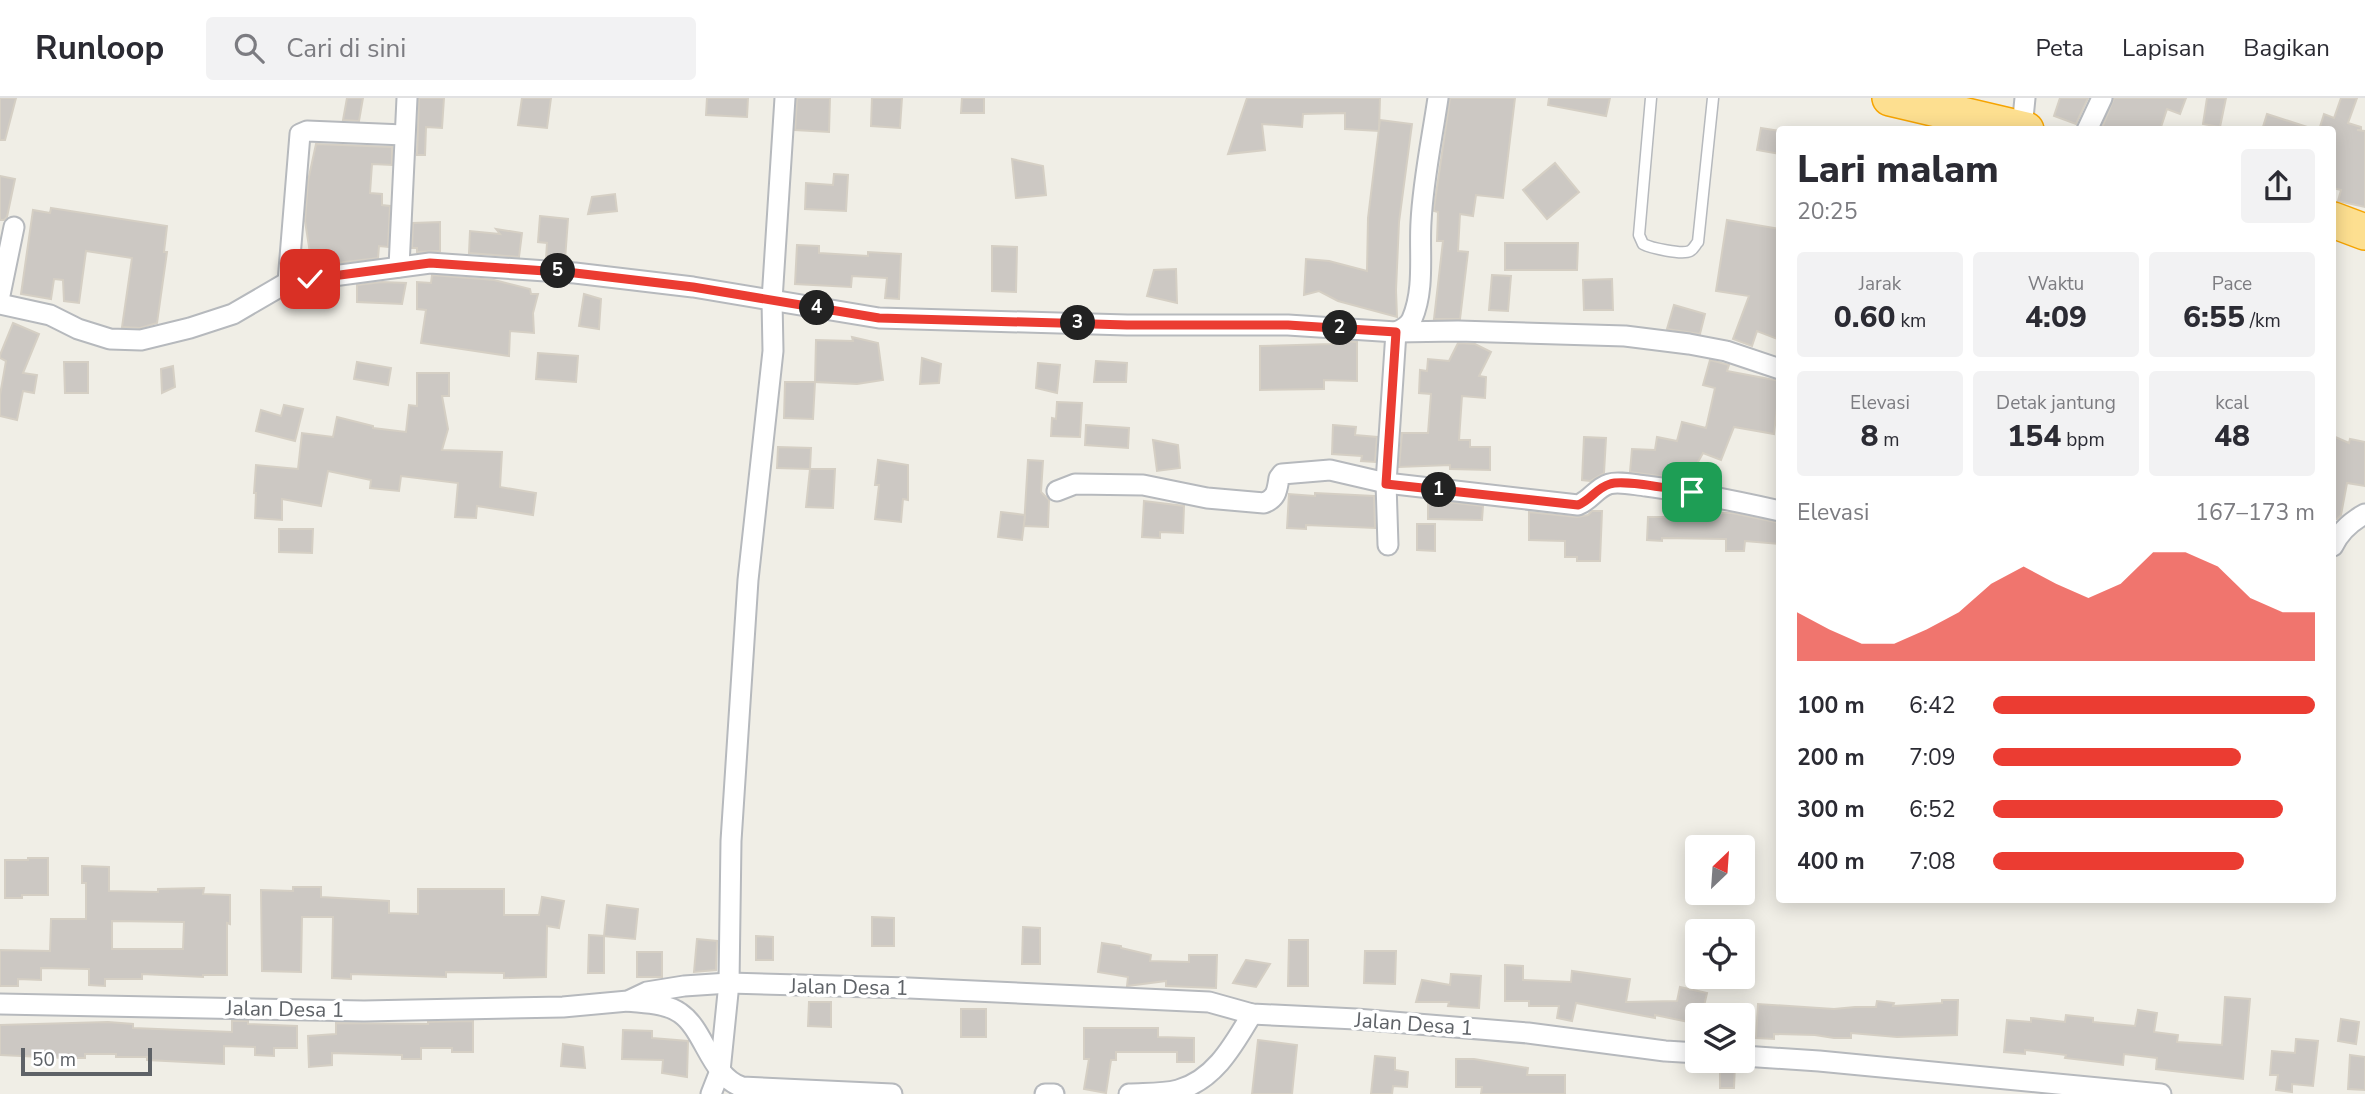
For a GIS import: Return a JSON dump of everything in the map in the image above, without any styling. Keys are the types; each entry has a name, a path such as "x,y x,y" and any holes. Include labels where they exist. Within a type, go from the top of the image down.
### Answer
{"highway":[{"path":"1890,98 2024,119"},
{"path":"2336,221 2365,232"}],"street":[{"path":"399,267 407,98"},
{"path":"711,1094 720,1071 729,983 731,841 748,580 773,351 772,300 785,98"},
{"path":"1396,332 1411,321 1417,301 1421,220 1438,98"},
{"path":"2089,126 2102,98"},
{"path":"288,282 300,134 307,131 404,135"},
{"path":"0,295 14,227"},
{"path":"0,304 50,316 78,329 110,339 141,340 233,314 288,282 430,263 575,273 693,287 879,318 1127,325 1263,325 1396,332 1625,336 1726,351 1776,368"},
{"path":"1388,545 1386,484 1396,332"},
{"path":"1057,491 1075,484 1143,485 1195,496 1264,503 1276,495 1279,478 1290,473 1330,470 1386,484 1578,505 1588,502 1597,490 1611,483 1622,484 1692,492 1776,511"},
{"path":"2336,539 2349,524 2365,514"},
{"name":"Jalan Desa 1","path":"0,1004 364,1011 563,1007 628,1001 647,992 684,986 729,983 909,988 1209,1002 1252,1014 1356,1019 1528,1033 1685,1052"},
{"path":"628,1001 678,1011 686,1017 720,1071 741,1087 892,1094"},
{"path":"1129,1094 1178,1090 1207,1075 1222,1062 1252,1014"},
{"path":"1755,1057 2161,1094"},
{"path":"1045,1094 1054,1094"}],"lane":[{"path":"1651,98 1639,235 1643,244 1650,248 1685,252 1692,250 1698,242 1713,98"}],"building":[{"path":"0,98 16,98 5,140 0,140"},
{"path":"347,98 363,98 359,121 343,120"},
{"path":"419,98 444,98 442,128 426,127 425,155 417,155"},
{"path":"522,98 551,98 547,128 518,125"},
{"path":"707,98 748,98 747,117 706,115"},
{"path":"797,98 830,98 829,132 795,130"},
{"path":"872,98 902,98 900,128 871,126"},
{"path":"962,98 984,98 984,113 961,113"},
{"path":"1247,98 1380,98 1379,131 1345,129 1345,113 1303,114 1302,127 1262,124 1265,150 1228,154"},
{"path":"1450,98 1515,98 1503,198 1476,195 1473,216 1460,214 1458,251 1468,252 1460,319 1434,319 1443,241 1437,241 1438,212 1434,211 1434,208"},
{"path":"1549,98 1610,98 1606,116 1548,105"},
{"path":"2060,98 2088,98 2076,124 2054,116"},
{"path":"2114,98 2186,98 2180,114 2167,109 2161,126 2103,126"},
{"path":"2207,98 2226,98 2220,126 2203,124"},
{"path":"2341,98 2357,98 2348,123 2361,127 2361,130 2357,130 2365,131 2365,207 2338,201 2341,190 2336,189 2336,126 2320,126 2324,114 2334,118"},
{"path":"2267,114 2304,126 2263,126"},
{"path":"1380,120 1412,124 1399,222 1397,317 1338,301 1319,291 1304,295 1306,259 1329,261 1367,271 1368,218"},
{"path":"1761,128 1776,130 1776,153 1757,150"},
{"path":"316,144 392,147 392,165 372,164 370,193 382,194 382,205 390,206 388,247 379,246 378,258 312,266 305,221 308,181"},
{"path":"1012,159 1043,166 1046,195 1016,198"},
{"path":"1555,163 1579,192 1547,219 1523,190"},
{"path":"834,174 848,175 846,211 805,209 806,183 833,185"},
{"path":"0,176 15,179 7,217 4,220 0,220"},
{"path":"615,194 617,211 588,214 592,197"},
{"path":"51,208 167,226 164,252 167,252 157,323 140,328 122,327 132,258 86,251 79,303 64,301 63,280 54,279 51,299 21,294 33,210 50,213"},
{"path":"540,216 568,219 565,260 546,259 547,243 538,242"},
{"path":"1727,220 1776,228 1776,338 1757,331 1752,346 1733,339 1749,296 1716,291"},
{"path":"440,222 440,251 417,252 417,248 412,248 413,223"},
{"path":"496,229 522,233 519,257 469,253 470,231 500,234"},
{"path":"1505,243 1578,243 1577,270 1505,270"},
{"path":"797,245 819,246 819,253 868,256 868,252 901,254 899,299 885,298 887,278 852,276 851,287 795,284"},
{"path":"992,246 1017,247 1016,292 992,291"},
{"path":"1176,269 1177,303 1147,296 1154,270"},
{"path":"432,275 494,280 530,289 531,294 538,294 533,313 534,333 510,331 509,356 421,343 426,310 417,309 417,282 431,283"},
{"path":"1492,275 1511,276 1508,311 1489,310"},
{"path":"1612,279 1613,310 1584,310 1583,280"},
{"path":"406,283 402,304 357,302 357,285"},
{"path":"584,294 601,299 599,329 579,326"},
{"path":"1674,305 1705,314 1700,334 1667,329"},
{"path":"13,323 39,334 23,373 37,375 34,393 23,391 17,420 0,416 0,395 6,361 0,358 0,355"},
{"path":"852,337 878,343 883,380 857,384 815,382 816,340 853,341"},
{"path":"1332,340 1357,342 1357,381 1324,380 1324,389 1260,390 1260,346 1332,344"},
{"path":"1458,343 1475,344 1491,352 1479,376 1486,377 1485,398 1462,396 1459,440 1470,440 1470,447 1490,447 1490,470 1450,469 1450,465 1399,467 1402,433 1428,433 1431,394 1419,393 1420,370 1427,371 1428,359 1449,361"},
{"path":"538,353 578,356 576,382 536,379"},
{"path":"922,358 941,364 939,383 920,384"},
{"path":"1710,360 1729,365 1727,371 1776,380 1774,434 1734,427 1721,460 1703,453 1688,480 1630,472 1632,449 1655,450 1657,437 1677,441 1682,422 1706,428 1715,388 1703,385"},
{"path":"1096,361 1127,363 1126,382 1094,382"},
{"path":"64,362 88,362 88,393 65,393"},
{"path":"357,362 391,368 388,385 354,379"},
{"path":"1038,363 1060,365 1057,393 1036,388"},
{"path":"173,366 175,387 162,393 161,369"},
{"path":"417,373 449,373 449,396 442,396 448,429 442,450 502,452 500,487 536,493 533,515 477,506 476,518 455,517 458,483 401,476 399,491 370,488 371,480 328,471 321,506 282,499 282,520 255,518 256,465 298,469 302,433 333,437 337,417 373,428 406,432 409,405 417,406"},
{"path":"785,382 815,382 813,419 784,418"},
{"path":"1057,402 1082,403 1080,437 1051,436 1052,418 1056,419"},
{"path":"284,405 303,409 295,441 256,431 261,410 281,416"},
{"path":"1086,425 1129,428 1128,448 1085,445"},
{"path":"1333,425 1356,427 1355,435 1377,437 1375,462 1361,461 1362,456 1332,454"},
{"path":"1584,437 1606,438 1604,473 1590,481 1582,480"},
{"path":"2336,437 2349,443 2350,439 2365,442 2365,486 2347,483 2341,515 2337,519"},
{"path":"1153,440 1178,445 1180,468 1157,471"},
{"path":"778,447 811,448 810,469 777,468"},
{"path":"878,460 908,465 908,500 903,499 901,522 875,519 879,485 875,485"},
{"path":"1028,460 1043,461 1041,492 1049,500 1048,527 1024,526"},
{"path":"810,469 835,469 833,508 806,507"},
{"path":"1315,493 1374,496 1375,528 1306,525 1306,529 1287,528 1289,494 1315,496"},
{"path":"1428,500 1483,506 1482,520 1428,519"},
{"path":"1144,501 1184,506 1183,533 1160,532 1160,538 1142,537"},
{"path":"1592,511 1602,511 1600,561 1577,561 1577,557 1565,557 1565,541 1529,540 1529,512 1577,517 1588,515"},
{"path":"1001,512 1025,515 1022,540 998,537"},
{"path":"1674,512 1732,513 1776,522 1776,544 1745,541 1744,551 1726,551 1726,539 1647,540 1648,517 1674,517"},
{"path":"1417,524 1435,524 1435,551 1417,550"},
{"path":"279,529 313,529 312,553 279,552"},
{"path":"48,858 48,895 5,898 5,860"},
{"path":"82,866 109,867 109,891 158,892 158,889 204,888 203,894 230,895 227,975 203,977 142,974 142,979 105,979 105,986 89,985 89,969 41,968 41,980 18,979 18,986 0,986 0,950 50,951 51,919 86,919 86,883 82,883","holes":["112,921 184,922 183,949 112,949"]},
{"path":"293,887 321,887 321,897 389,901 389,913 418,914 418,889 504,889 504,915 539,915 542,897 564,901 559,928 547,926 546,977 504,978 504,973 446,972 446,977 351,974 351,979 332,978 333,917 302,917 301,972 262,971 261,890 293,891"},
{"path":"607,905 638,909 635,939 604,936"},
{"path":"872,917 894,918 894,946 872,946"},
{"path":"1023,927 1040,928 1040,964 1022,964"},
{"path":"589,935 604,936 604,973 588,973"},
{"path":"756,936 773,937 773,960 756,960"},
{"path":"697,939 717,941 716,970 694,972"},
{"path":"1289,940 1308,940 1308,986 1288,986"},
{"path":"1102,943 1151,955 1150,961 1189,962 1189,955 1217,955 1216,988 1166,986 1166,981 1127,986 1128,977 1098,972"},
{"path":"1365,951 1396,951 1395,984 1364,983"},
{"path":"637,952 662,952 662,977 637,977"},
{"path":"1246,960 1270,964 1256,987 1233,983"},
{"path":"1505,965 1523,966 1523,980 1571,982 1572,971 1630,979 1626,1002 1677,1001 1680,987 1707,993 1705,1003 1685,1003 1685,1021 1576,1003 1572,1021 1557,1018 1559,1006 1529,1006 1529,1001 1505,1001"},
{"path":"1451,974 1481,976 1479,1008 1448,1006 1449,1002 1416,1002 1422,980 1450,985"},
{"path":"2225,997 2250,999 2243,1079 2156,1069 2157,1058 2124,1054 2123,1065 2025,1050 2025,1054 2004,1052 2007,1020 2031,1022 2031,1018 2065,1022 2066,1015 2093,1018 2093,1022 2135,1026 2138,1010 2157,1013 2154,1032 2178,1035 2177,1042 2222,1045"},
{"path":"1942,1000 1958,1000 1957,1035 1897,1037 1851,1033 1851,1038 1834,1038 1774,1034 1774,1039 1756,1038 1758,1004 1834,1009 1876,1007 1877,1001 1894,1003 1893,1006 1942,1003"},
{"path":"809,1002 831,1002 831,1027 808,1026"},
{"path":"961,1009 986,1009 986,1037 961,1037"},
{"path":"2341,1019 2359,1022 2356,1044 2338,1041"},
{"path":"232,1021 297,1026 297,1048 274,1048 274,1056 255,1055 255,1047 224,1046 224,1064 147,1060 147,1057 116,1057 116,1054 85,1054 85,1058 0,1055 0,1025 108,1022 133,1024 133,1028 232,1032"},
{"path":"473,1021 473,1052 452,1052 452,1048 421,1048 421,1059 402,1059 402,1055 332,1053 332,1065 309,1067 308,1036 336,1034 336,1023 428,1024"},
{"path":"1084,1028 1158,1028 1158,1037 1194,1038 1194,1062 1177,1062 1177,1052 1116,1052 1116,1060 1111,1060 1106,1093 1084,1089 1089,1059 1084,1059"},
{"path":"623,1030 652,1031 652,1038 688,1041 687,1077 662,1073 663,1060 622,1059"},
{"path":"2296,1039 2318,1041 2313,1086 2292,1084 2292,1092 2276,1090 2278,1075 2270,1075 2272,1051 2295,1053"},
{"path":"1258,1040 1297,1045 1292,1094 1252,1094"},
{"path":"563,1044 583,1047 585,1068 561,1066"},
{"path":"2350,1055 2365,1057 2365,1090 2348,1089"},
{"path":"1375,1056 1395,1058 1395,1070 1408,1072 1407,1087 1393,1086 1392,1094 1371,1094"},
{"path":"1456,1059 1474,1059 1528,1068 1527,1075 1565,1075 1565,1094 1481,1094 1482,1087 1456,1087"},
{"path":"1720,1073 1735,1073 1734,1088 1720,1088"}],"route":[{"path":"310,279 430,263 575,273 693,287 879,318 1127,325 1288,325 1396,332 1386,484 1578,505 1588,502 1597,490 1611,483 1692,492"}]}
